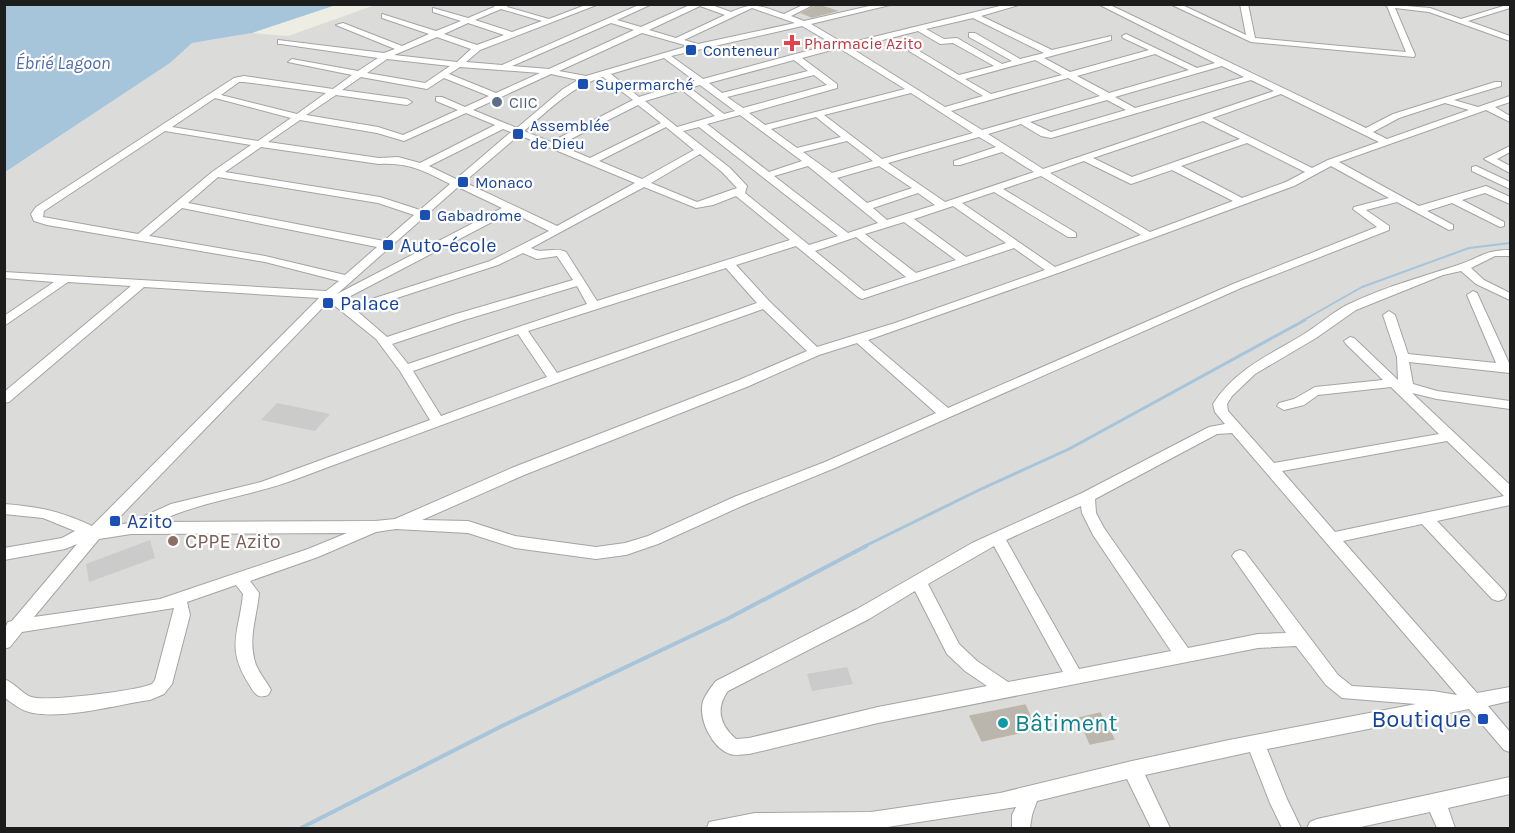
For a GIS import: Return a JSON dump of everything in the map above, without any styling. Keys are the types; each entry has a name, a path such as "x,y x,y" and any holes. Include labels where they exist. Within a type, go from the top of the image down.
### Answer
{"street":[{"path":"563,4 591,14"},
{"path":"292,62 427,86 459,64 477,48 509,34 582,11 596,4"},
{"path":"504,66 649,4"},
{"path":"212,95 299,117 384,131 404,138 699,4 732,15"},
{"path":"786,16 812,4"},
{"path":"4,642 11,627 91,533 332,298 346,279 566,91 586,79 665,55 891,4"},
{"path":"552,145 639,100 682,86 1018,4"},
{"path":"1101,4 1386,142"},
{"path":"1173,4 1251,40 1411,55 1389,5 1426,9 1510,39"},
{"path":"1244,4 1251,40"},
{"path":"1486,4 1510,12"},
{"path":"140,238 182,205 216,174 387,55 469,21 500,5 549,21"},
{"path":"675,41 754,5 786,16 803,23 1041,172 1148,235"},
{"path":"1461,21 1510,6"},
{"path":"436,10 509,34"},
{"path":"974,15 1051,53"},
{"path":"385,16 477,48"},
{"path":"601,17 697,47"},
{"path":"340,26 401,48"},
{"path":"920,29 944,42 954,40 1002,67"},
{"path":"972,35 1020,62"},
{"path":"1126,36 1197,71"},
{"path":"958,78 1108,38"},
{"path":"280,42 428,62 548,71 586,79"},
{"path":"913,51 990,97"},
{"path":"944,110 1156,51"},
{"path":"665,55 764,128 770,135 830,177 885,224"},
{"path":"676,130 741,111 835,90 835,85 796,57"},
{"path":"1036,57 1134,111"},
{"path":"419,69 428,62"},
{"path":"830,177 1223,63"},
{"path":"720,96 817,71"},
{"path":"439,99 696,206 739,193 742,190 737,180 604,73"},
{"path":"444,75 496,96"},
{"path":"402,83 411,76"},
{"path":"1022,121 1044,134 1051,135 1252,77"},
{"path":"346,279 265,259 47,222 38,219 36,214 40,208 237,80 244,79 407,102"},
{"path":"1366,132 1389,119 1498,84"},
{"path":"682,86 722,117"},
{"path":"764,128 817,114 852,101 911,90"},
{"path":"405,369 727,262 851,235 906,218 1282,91"},
{"path":"396,524 519,471 744,383 815,352 1054,271 1290,184 1331,162 1510,99"},
{"path":"1445,100 1510,119"},
{"path":"817,114 920,189 1015,244 1054,271"},
{"path":"1204,118 1312,172"},
{"path":"591,162 667,123"},
{"path":"700,123 851,235 915,278"},
{"path":"422,166 503,126"},
{"path":"161,128 367,160 398,160 422,166 556,230"},
{"path":"795,151 848,138"},
{"path":"1085,158 1131,181 1249,139"},
{"path":"957,163 1004,148"},
{"path":"1510,149 1489,159 1510,171"},
{"path":"349,310 469,273 524,249 701,150"},
{"path":"768,175 810,162"},
{"path":"1331,162 1449,227"},
{"path":"1173,166 1240,201"},
{"path":"1476,169 1510,187"},
{"path":"216,174 380,200 421,214"},
{"path":"1495,193 1510,187"},
{"path":"996,188 1072,235"},
{"path":"867,207 920,189"},
{"path":"1419,210 1484,189 1510,201"},
{"path":"739,193 862,296 1015,244"},
{"path":"4,554 65,543 91,533 130,528 375,527 396,524 468,527 525,544 596,554 610,552 653,540 1237,286 1386,228 1358,209 1398,199"},
{"path":"1454,199 1500,224"},
{"path":"182,205 385,244"},
{"path":"332,298 511,208"},
{"path":"906,218 964,261"},
{"path":"524,249 537,256 559,252 594,305"},
{"path":"1510,253 1493,253 1463,267 1439,273 1352,307 1312,335 1250,371 1227,393 1220,404 1222,411 1235,428 1333,538 1468,702 1510,744"},
{"path":"727,262 765,304 815,352"},
{"path":"1463,267 1480,282 1510,297"},
{"path":"4,275 332,298 386,342 438,422"},
{"path":"4,322 67,278"},
{"path":"386,342 460,316 579,282"},
{"path":"4,399 142,283"},
{"path":"1473,295 1507,369"},
{"path":"130,528 171,509 264,486 765,304"},
{"path":"1389,315 1403,357 1407,388"},
{"path":"521,329 555,379"},
{"path":"859,338 946,414"},
{"path":"1350,341 1510,493"},
{"path":"1403,357 1507,369"},
{"path":"1284,406 1299,402 1315,391 1392,383 1437,395 1510,405"},
{"path":"1235,428 1214,430 1087,497 997,537 862,614 722,686 712,702 713,722 722,739 734,747 749,746 878,715 1258,641 1300,639"},
{"path":"1271,468 1452,436"},
{"path":"1087,497 1089,513 1098,531 1184,656"},
{"path":"1333,538 1510,500"},
{"path":"4,509 43,513 63,519 91,533"},
{"path":"1425,518 1498,595"},
{"path":"11,627 177,600 238,577 313,553 375,527"},
{"path":"997,537 1075,677"},
{"path":"1240,556 1332,680 1348,693 1468,702"},
{"path":"238,577 251,593 244,635 246,662 250,674 262,690"},
{"path":"918,582 932,602 953,649 960,657 1006,690"},
{"path":"4,686 21,700 33,705 150,693 163,684 182,615 182,607 177,600"},
{"path":"716,828 755,822 871,821 1030,796 1132,769 1510,694"},
{"path":"1256,743 1279,803 1293,828"},
{"path":"1132,769 1161,828"},
{"path":"1317,828 1510,786"},
{"path":"1021,828 1022,815 1030,796"},
{"path":"1436,802 1446,828"}],"shaded area":[{"path":"375,5 1510,5 1510,828 5,828 4,172 170,63 192,43 252,33 288,36"},
{"path":"277,403 330,414 315,431 261,420"},
{"path":"150,540 155,558 89,582 86,564"},
{"path":"847,667 853,684 812,691 807,674"}],"water":[{"name":"Ébrié Lagoon","path":"5,4 336,5 252,33 192,43 170,63 5,172"}],"building":[{"path":"818,5 836,11 812,17 802,13"},
{"name":"Bâtiment","path":"1025,705 1036,729 982,741 970,716"},
{"path":"1100,713 1114,739 1090,744 1079,718"}],"waterway":[{"path":"1302,321 1362,287 1469,248 1510,243"},
{"path":"863,547 1069,449 1305,320"},
{"path":"301,828 504,725 729,618 866,546"}],"place":[{"name":"Pharmacie Azito","path":"792,43"},
{"name":"Conteneur","path":"691,50"},
{"name":"Supermarché","path":"583,84"},
{"name":"CIIC","path":"497,102"},
{"name":"Assemblée de Dieu","path":"518,134"},
{"name":"Monaco","path":"463,182"},
{"name":"Gabadrome","path":"425,215"},
{"name":"Auto-école","path":"388,245"},
{"name":"Palace","path":"328,303"},
{"name":"Azito","path":"115,521"},
{"name":"CPPE Azito","path":"173,541"},
{"name":"Boutique","path":"1483,719"},
{"name":"Bâtiment","path":"1003,723"}]}
